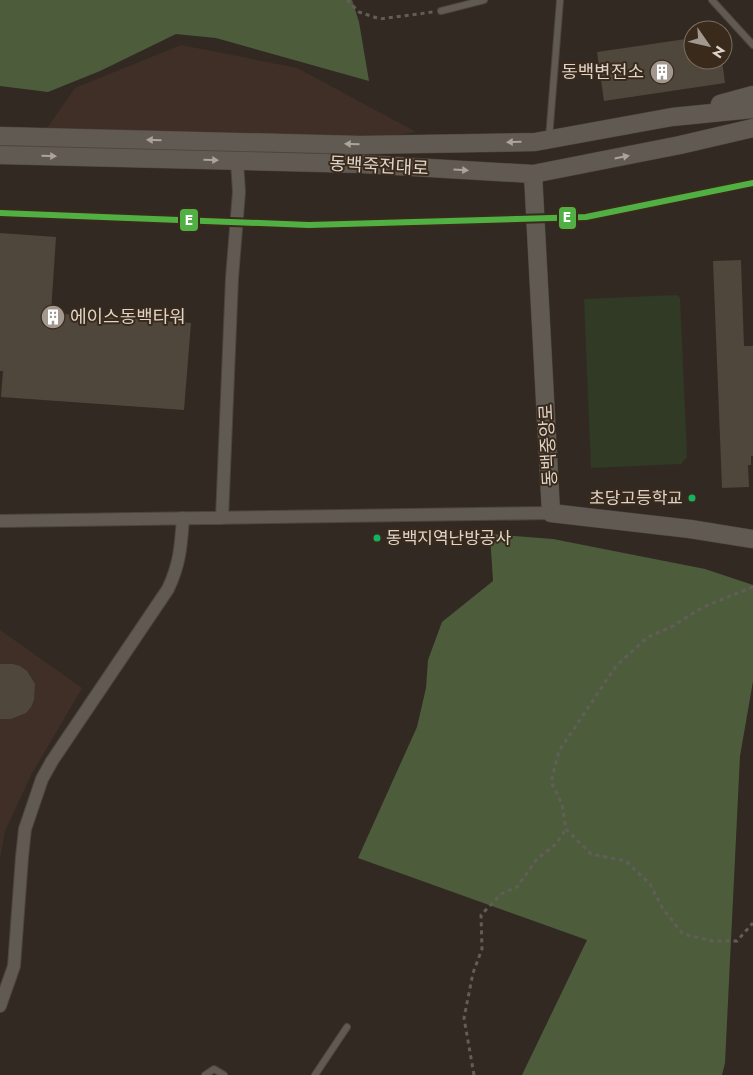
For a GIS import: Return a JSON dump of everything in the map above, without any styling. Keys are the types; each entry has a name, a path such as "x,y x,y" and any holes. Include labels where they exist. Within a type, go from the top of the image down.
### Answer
{"main road":[{"path":"672,117 753,95"},
{"name":"동백죽전대로","path":"0,136 360,145 535,142 672,117 753,109"},
{"name":"동백죽전대로","path":"0,155 362,164 533,174 680,145 753,128"},
{"path":"680,145 753,140"},
{"name":"동백중앙로","path":"533,174 551,513"},
{"path":"551,513 753,539"}],"street":[{"path":"222,518 232,278 239,192 238,161"},
{"path":"0,521 551,513"},
{"path":"0,1006 14,966 25,829 33,804 52,761 168,589 181,553 183,518"}],"lane":[{"path":"441,11 484,0"},
{"path":"549,140 560,0"},
{"path":"712,0 753,45"},
{"path":"315,1075 347,1027"},
{"path":"205,1075 214,1069 224,1075"}],"path":[{"path":"347,0 359,12 380,19 441,11"},
{"path":"753,587 703,607 674,626 648,636 616,666 559,751 551,782 562,804 566,830 591,854 626,861 650,884 663,909 683,934 713,941 737,940 753,924"},
{"path":"474,1075 464,1018 473,973 482,949 481,915 501,894 518,887 537,859 556,844 566,830"}],"shaded area":[{"path":"181,45 297,68 416,132 384,137 86,132 47,128 75,88"},
{"path":"0,630 82,688 31,775 5,831 0,859"}],"green space":[{"path":"0,0 352,0 359,22 369,81 216,38 176,34 100,71 48,92 0,86"},
{"path":"677,295 680,298 687,457 681,464 591,468 584,299"},
{"path":"490,534 553,539 705,569 753,585 753,681 740,756 725,1063 722,1075 522,1075 587,940 358,858 417,727 426,688 428,660 442,622 493,581"}],"building":[{"name":"동백변전소","path":"683,39 683,70 723,70 725,83 604,101 597,52"},
{"name":"에이스동백타워","path":"0,233 56,237 51,313 191,323 184,410 1,397 3,371 0,371"},
{"path":"741,260 744,346 753,346 753,456 751,456 751,465 748,465 749,487 722,488 713,261"},
{"path":"0,664 20,666 27,671 35,684 34,700 31,707 26,713 11,719 0,719"}],"transit line":[{"name":"E","path":"0,213 309,225 586,217 753,183"}],"place":[{"name":"동백변전소","path":"662,72"},
{"name":"에이스동백타워","path":"53,317"},
{"name":"초당고등학교","path":"692,498"},
{"name":"동백지역난방공사","path":"377,538"}]}
